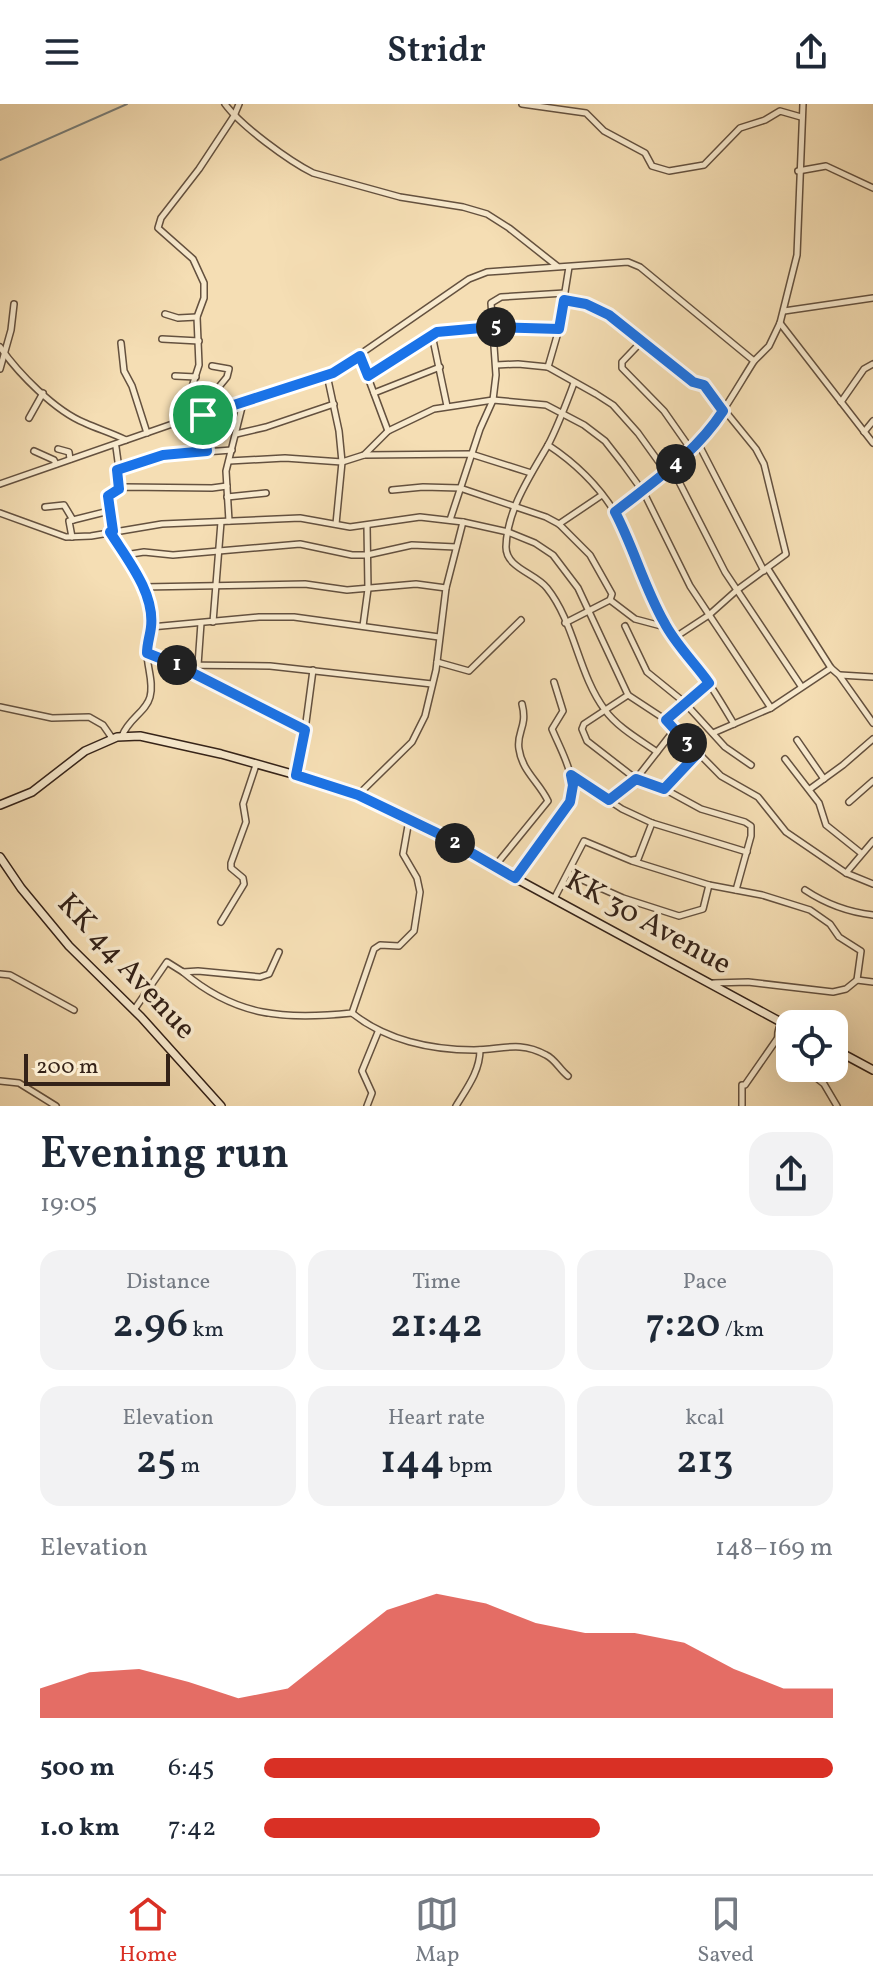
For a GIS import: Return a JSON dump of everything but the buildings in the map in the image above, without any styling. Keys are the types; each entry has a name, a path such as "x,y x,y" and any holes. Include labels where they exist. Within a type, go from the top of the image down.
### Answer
{"main road":[{"name":"KK 30 Avenue","path":"0,805 32,792 85,751 112,738 140,736 221,754 358,795 409,819 776,1020"},
{"name":"KK 44 Avenue","path":"0,857 69,946 221,1106"},
{"path":"848,1057 873,1070"}],"street":[{"path":"225,104 234,116 313,173 400,197 487,214 558,267"},
{"path":"181,421 199,365 197,317 205,292 198,266 158,228 161,218 199,169 239,104"},
{"path":"522,104 586,113 604,131 645,153 652,166 669,171 704,165 745,125 765,120 780,111 801,117"},
{"path":"615,512 644,493 692,451 723,411 754,361 769,346 780,323 797,255 803,104"},
{"path":"798,171 826,166 873,188"},
{"path":"0,484 181,421 327,375 478,275 628,262 640,267 754,361"},
{"path":"548,367 559,329 569,267"},
{"path":"450,520 471,454 493,400 496,365 490,308 494,299 565,297 598,308 643,340 693,382 704,385 756,449 768,474 786,554 709,615 674,638"},
{"path":"784,311 873,298"},
{"path":"0,369 11,330 14,304"},
{"path":"165,314 178,318 197,317"},
{"path":"780,323 873,443"},
{"path":"368,376 432,335 492,327 559,329"},
{"path":"432,335 447,406"},
{"path":"162,339 199,341"},
{"path":"643,340 622,362 622,368 664,411 692,451"},
{"path":"121,343 124,371 147,433"},
{"path":"0,347 43,393 84,423 126,440"},
{"path":"360,356 388,431"},
{"path":"841,402 857,378 873,364"},
{"path":"496,365 548,367 613,405 669,470 713,552 801,686"},
{"path":"187,404 195,410 227,377 229,369 212,366"},
{"path":"374,393 440,367"},
{"path":"327,375 342,462 336,524"},
{"path":"175,376 196,377"},
{"path":"574,383 548,445 515,507 508,532 507,555 511,562 538,579 555,600 605,710 657,752"},
{"path":"29,418 43,393"},
{"path":"364,455 388,431 447,406 493,400 546,405 584,425 605,441 644,493 690,586 771,708"},
{"path":"213,622 229,461 243,402"},
{"path":"236,434 334,404"},
{"path":"203,415 207,451"},
{"path":"864,432 873,421"},
{"path":"698,443 766,570 831,668 873,723"},
{"path":"548,445 576,466 615,512 666,627 709,683 734,724"},
{"path":"116,447 119,489"},
{"path":"58,449 69,452 70,459"},
{"path":"119,469 163,455 232,450"},
{"path":"34,451 54,460 56,464"},
{"path":"229,461 285,458 342,462 364,455 416,452 471,454 531,473"},
{"path":"122,736 127,722 146,707 150,699 147,653 151,627 143,587 112,532 108,496 119,489 133,486 227,486"},
{"path":"392,490 460,488 559,524 590,555 612,594 610,600 565,623"},
{"path":"227,497 266,493"},
{"path":"559,524 602,495"},
{"path":"45,507 64,505 73,520"},
{"path":"72,537 69,521 109,511"},
{"path":"0,513 40,529 72,537 162,524 300,518 350,527 420,517 508,532 535,543 553,555 578,588 628,695 666,720 721,776 758,797 786,832 846,873 873,884"},
{"path":"358,795 407,747 417,734 428,707 446,588 463,522"},
{"path":"363,626 368,589 367,526"},
{"path":"125,555 144,552 173,555 300,544 340,553 367,555 412,545 456,547"},
{"path":"143,587 305,584 347,590 416,584 446,588"},
{"path":"610,600 635,619 666,627"},
{"path":"151,627 259,617 294,617 439,637"},
{"path":"437,662 469,671 521,620"},
{"path":"198,665 201,622"},
{"path":"625,626 647,672 684,702 725,747 751,765"},
{"path":"147,653 305,730"},
{"path":"177,665 313,670 432,684"},
{"path":"713,733 771,708 831,668"},
{"path":"296,775 313,670"},
{"path":"839,675 873,677"},
{"path":"515,878 570,802 571,775 552,729 563,711 554,682"},
{"path":"666,720 709,683"},
{"path":"628,695 582,726 587,741 636,779 664,789 701,809 751,826 736,890"},
{"path":"495,866 548,801 522,762 518,741 525,722 522,704"},
{"path":"0,707 52,718 94,718 112,738"},
{"path":"609,800 636,779 675,729"},
{"path":"810,789 873,739"},
{"path":"797,740 824,779"},
{"path":"664,789 697,754"},
{"path":"785,759 819,803 826,825 861,853"},
{"path":"221,922 244,884 243,878 231,868 231,863 246,822 243,804 256,765"},
{"path":"571,775 652,823 747,852"},
{"path":"849,802 873,781"},
{"path":"352,1013 374,949 380,945 399,946 414,931 420,885 403,854 409,819"},
{"path":"632,861 638,859 652,823"},
{"path":"554,899 584,841 632,861 709,885 762,895 810,910 839,937 861,951 857,980 846,989 833,992 748,982 708,983"},
{"path":"846,873 873,841"},
{"path":"569,874 623,898 679,916 703,909 709,885"},
{"path":"805,890 846,911 873,915"},
{"path":"183,972 265,977 279,952"},
{"path":"134,1011 165,963 170,962 209,993 255,1012 286,1017 352,1013 378,1032 428,1046 480,1050 505,1046 529,1048 548,1055 568,1076"},
{"path":"0,974 10,975 74,1010"},
{"path":"857,980 873,982"},
{"path":"367,1106 372,1093 362,1071 378,1032"},
{"path":"742,1105 742,1085 776,1040"},
{"path":"456,1106 474,1076 480,1050"},
{"path":"0,1081 19,1083 56,1106"},
{"path":"822,1082 837,1106"}],"waterway":[{"path":"0,160 127,104"}],"route":[{"path":"564,300 598,308 609,315 693,382 702,383 723,411 692,451 644,493 615,512 666,627 709,683 666,720 697,754 664,789 636,779 609,800 571,775 573,793 570,802 515,878 437,833 358,795 296,775 305,730 147,653 151,627 147,600 143,587 110,532 113,531 108,496 119,489 117,470 176,452 207,451 203,415 333,373 360,356 368,376 437,332 492,327 559,329 564,300"}]}
